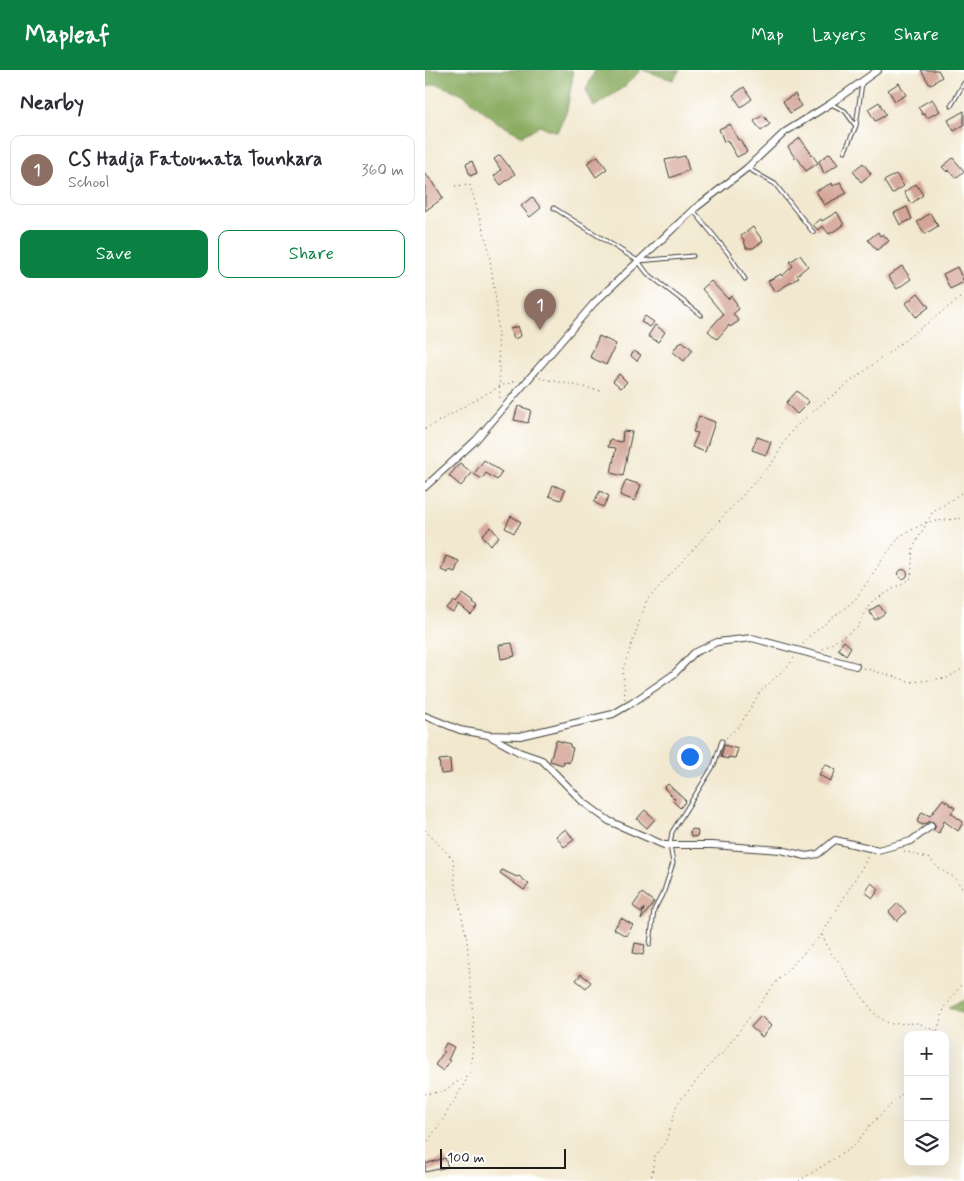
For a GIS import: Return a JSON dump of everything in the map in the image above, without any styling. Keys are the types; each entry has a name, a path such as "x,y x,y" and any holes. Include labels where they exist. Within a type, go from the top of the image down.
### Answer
{"street":[{"path":"425,487 476,440 594,304 693,210 747,168 785,132 830,104 878,70"},
{"path":"425,716 460,730 488,735 519,736 613,714 625,708 674,674 694,653 717,642 752,638 856,666"},
{"path":"488,735 519,752 542,760 583,802 609,821 664,846 712,845 781,850 806,856 818,854 835,840 878,850 911,840 931,826"}],"lane":[{"path":"845,151 856,126 862,80"},
{"path":"951,106 964,83"},
{"path":"830,104 845,111 856,126"},
{"path":"747,168 775,184 813,232"},
{"path":"554,208 638,262 647,273 701,315"},
{"path":"693,210 728,253 745,279"},
{"path":"638,262 693,256"},
{"path":"650,944 654,910 664,892 673,864 669,846 672,832 714,765 722,741"}],"path":[{"path":"455,186 470,184 488,246 497,308 500,412"},
{"path":"625,708 623,669 647,600 772,463 792,430 824,402 964,295"},
{"path":"815,655 858,627 870,603 911,578 913,548 932,513 964,491"},
{"path":"722,741 740,725 760,692 789,665 807,638 855,600 900,536 927,522 964,518"},
{"path":"856,666 912,682 947,678 964,668"},
{"path":"425,830 453,859 455,884 467,940 474,1030 470,1074 442,1121 425,1144"},
{"path":"890,846 930,859 938,868 955,878 964,891"},
{"path":"651,1181 654,1158 666,1141 677,1104 716,1058 721,1055 777,981 822,934 867,859 868,847"},
{"path":"822,934 830,952 877,1015 890,1024 919,1023 935,1031"},
{"path":"937,1031 944,1010 964,983"},
{"path":"425,1094 442,1092 470,1074"},
{"path":"799,1181 854,1146 870,1124 904,1091"}],"green space":[{"path":"425,70 572,70 573,75 567,110 557,132 539,126 522,136 497,122 463,94 436,84 425,87"},
{"path":"595,70 641,70 624,87 594,107 586,90"},
{"path":"643,70 679,70 679,71 673,80"},
{"path":"964,999 964,1014 949,1007"}],"building":[{"path":"921,70 938,70 942,77 930,85"},
{"path":"899,83 906,95 895,101 888,90"},
{"path":"744,87 752,99 741,107 733,95"},
{"path":"795,94 801,106 790,113 783,101"},
{"path":"932,99 940,111 927,118 918,107"},
{"path":"879,102 886,115 875,121 868,109"},
{"path":"964,111 964,125 954,131 948,120"},
{"path":"763,115 770,124 761,131 754,121"},
{"path":"730,124 747,152 737,157 727,140 724,142 719,129"},
{"path":"800,138 818,163 806,171 788,147"},
{"path":"830,153 838,164 824,174 819,161"},
{"path":"500,155 515,174 501,185 494,176 501,170 494,159"},
{"path":"598,156 607,169 596,177 587,163"},
{"path":"685,156 689,170 670,178 665,160"},
{"path":"953,158 964,171 956,178 949,170 947,172 942,167"},
{"path":"472,161 477,173 470,176 466,164"},
{"path":"863,163 871,174 861,182 853,171"},
{"path":"425,174 433,182 443,198 425,211"},
{"path":"896,174 904,186 892,194 884,181"},
{"path":"840,182 847,193 824,205 816,191 832,183 833,186"},
{"path":"916,184 923,195 911,204 904,192"},
{"path":"532,197 541,208 530,217 521,206"},
{"path":"907,207 912,219 900,225 894,213"},
{"path":"837,212 844,225 829,234 822,226 818,230 813,225 821,219 822,221"},
{"path":"930,213 938,226 925,234 917,222"},
{"path":"753,227 763,241 753,248 746,248 741,236"},
{"path":"878,232 880,236 883,234 889,241 877,250 868,240"},
{"path":"800,255 808,266 797,275 799,277 775,292 768,281 781,274 782,276 793,266 790,262"},
{"path":"902,266 911,279 897,289 888,276"},
{"path":"957,267 964,282 950,289 943,274"},
{"path":"711,281 728,299 731,296 739,309 733,314 739,321 730,327 729,325 717,339 708,331 723,314 702,289"},
{"path":"918,293 929,307 916,317 906,303"},
{"path":"645,316 654,322 650,327 641,322"},
{"path":"655,325 665,332 658,342 648,336"},
{"path":"518,326 521,336 514,339 510,329"},
{"path":"599,336 616,344 606,365 590,357"},
{"path":"682,341 693,350 684,361 672,351"},
{"path":"634,351 641,355 637,361 631,356"},
{"path":"619,374 627,382 621,388 613,381"},
{"path":"797,391 809,402 797,414 786,403"},
{"path":"518,406 531,410 528,423 514,420"},
{"path":"699,416 715,422 705,452 692,447 698,433 693,432"},
{"path":"623,431 632,432 623,476 611,473 616,448 608,447 610,440 622,442"},
{"path":"757,437 771,442 766,455 752,450"},
{"path":"484,460 502,472 497,480 486,473 482,479 474,474"},
{"path":"460,463 472,473 461,486 449,476"},
{"path":"626,480 641,485 635,501 620,495"},
{"path":"553,485 565,490 561,500 549,496"},
{"path":"600,491 609,496 603,507 594,502"},
{"path":"511,516 521,522 514,533 505,528"},
{"path":"491,527 499,537 490,545 482,535"},
{"path":"446,556 459,561 455,572 449,570 448,573 441,570"},
{"path":"903,570 907,574 903,578 899,574"},
{"path":"463,594 478,607 471,615 459,605 453,613 447,609 454,601 456,603"},
{"path":"879,605 885,613 875,620 869,611"},
{"path":"844,641 851,647 846,655 838,649"},
{"path":"512,643 515,656 501,659 499,645"},
{"path":"556,740 570,744 570,747 573,748 569,763 564,761 563,765 550,761"},
{"path":"724,745 738,749 735,758 721,757"},
{"path":"450,759 451,773 441,774 439,760"},
{"path":"825,764 836,770 830,781 819,775"},
{"path":"668,784 686,801 680,808 673,801 675,799 664,788"},
{"path":"943,799 955,808 951,813 963,822 958,831 944,821 939,833 933,831 936,826 933,822 930,821 923,825 917,822 922,812 930,816"},
{"path":"645,810 655,819 647,828 637,819"},
{"path":"566,829 574,840 564,847 556,836"},
{"path":"694,829 698,833 694,837 690,833"},
{"path":"502,870 517,877 519,876 529,884 524,890 500,873"},
{"path":"871,883 879,889 873,898 865,892"},
{"path":"642,893 654,902 641,920 644,908 641,913 633,906"},
{"path":"898,903 906,912 897,921 889,912"},
{"path":"621,918 633,925 626,936 614,929"},
{"path":"635,943 645,945 643,955 633,953"},
{"path":"581,974 591,982 586,988 576,980"},
{"path":"761,1016 771,1026 762,1037 751,1027"},
{"path":"446,1043 454,1047 448,1060 450,1061 443,1071 435,1065 444,1052 442,1051"},
{"path":"445,1158 448,1167 425,1172 425,1164"}],"place":[{"name":"CS Hadja Fatoumata Tounkara","path":"540,330"}]}
